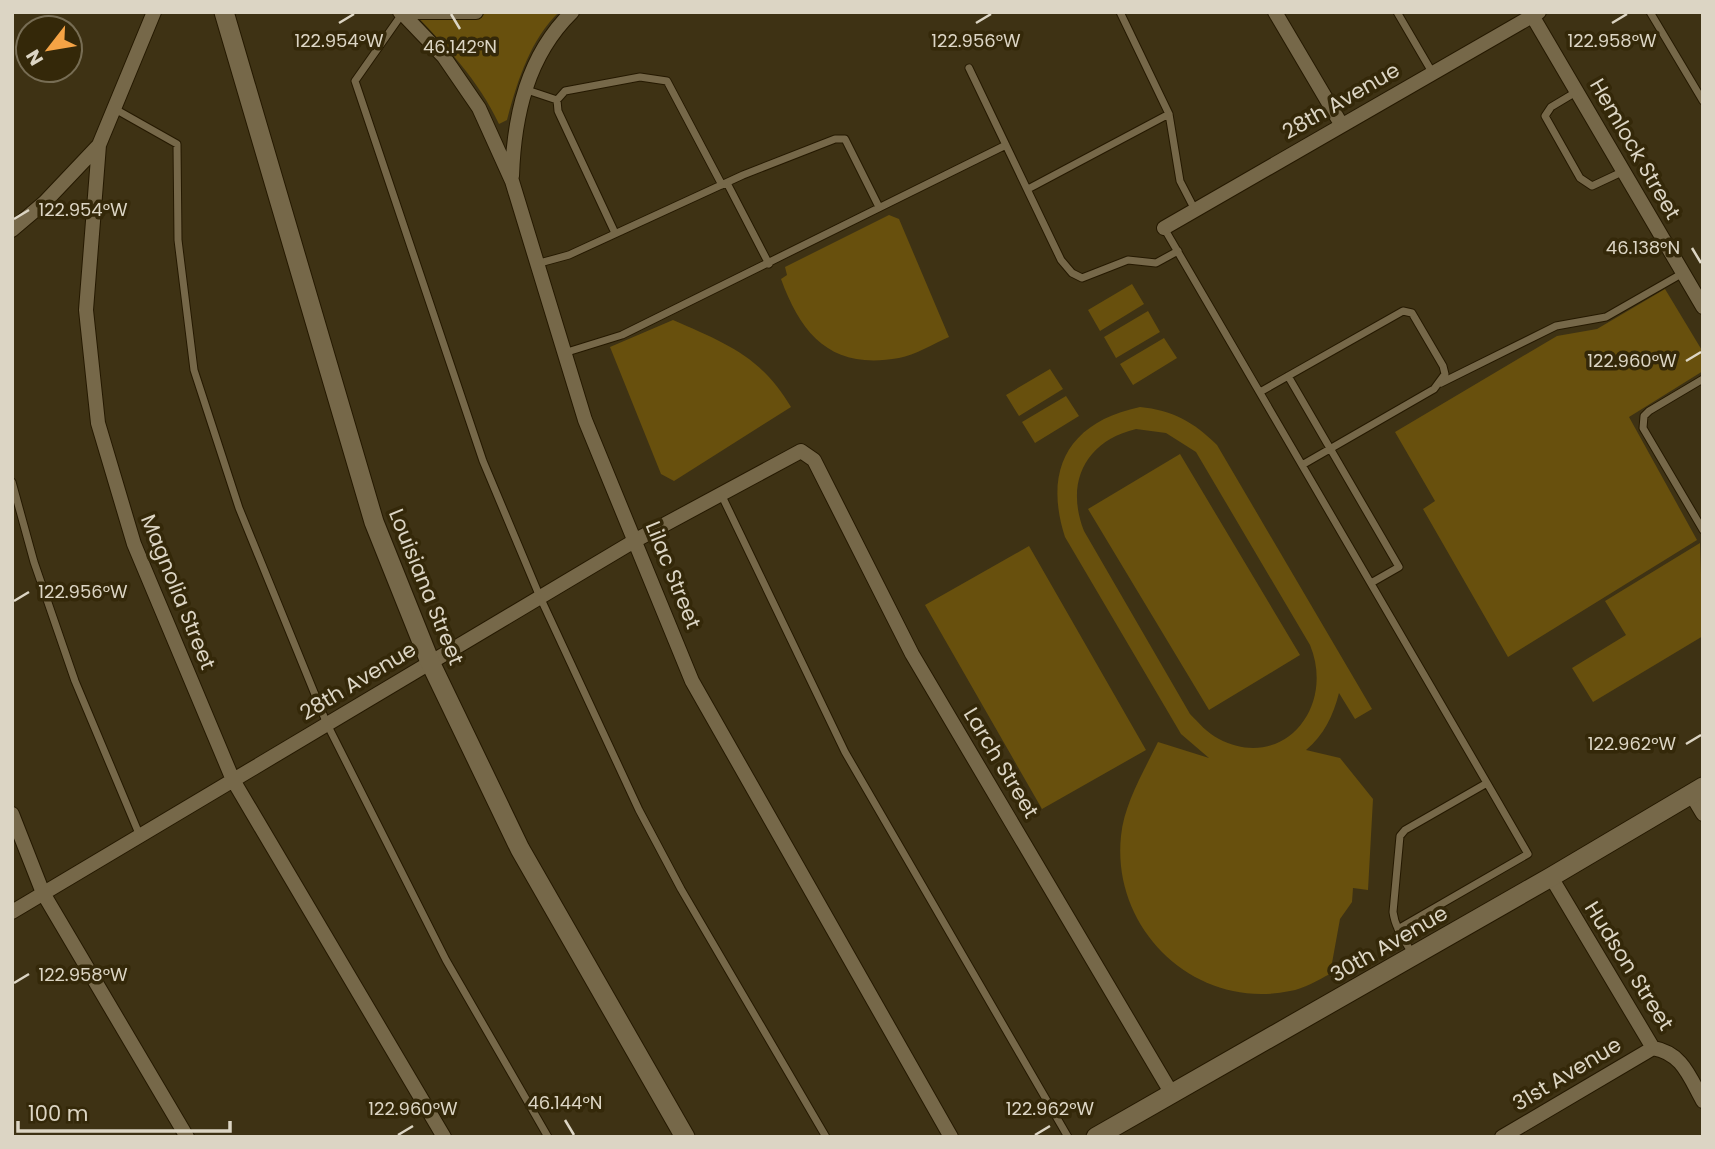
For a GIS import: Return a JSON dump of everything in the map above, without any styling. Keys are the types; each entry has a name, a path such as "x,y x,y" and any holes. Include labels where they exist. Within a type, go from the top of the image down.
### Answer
{"street":[{"name":"Magnolia Street","path":"154,12 99,145 86,310 98,423 134,544 233,780 444,1137"},
{"name":"Louisiana Street","path":"224,12 374,522 430,662 520,849 685,1137"},
{"path":"401,13 476,12"},
{"path":"512,181 514,130 524,89 541,56 572,12"},
{"path":"1275,12 1341,124"},
{"name":"Lilac Street","path":"401,13 444,57 479,108 512,181 535,264 585,420 692,681 951,1137"},
{"name":"28th Avenue","path":"1164,228 1534,14"},
{"name":"Hemlock Street","path":"1534,14 1703,307"},
{"path":"12,230 45,202 99,145"},
{"name":"28th Avenue","path":"12,912 636,540 802,451"},
{"name":"Larch Street","path":"802,451 814,460 912,654 1172,1094"},
{"path":"1697,790 1703,814"},
{"name":"30th Avenue","path":"1096,1137 1551,877 1697,790"},
{"path":"12,814 43,893 187,1137"},
{"name":"Hudson Street","path":"1551,877 1653,1048 1669,1051 1680,1061 1703,1101"},
{"name":"31st Avenue","path":"1503,1137 1520,1132 1653,1048"}],"lane":[{"path":"1120,12 1169,114 1180,181 1195,210"},
{"path":"1397,12 1432,72"},
{"path":"1650,12 1703,102"},
{"path":"401,13 355,80 484,461 540,597 639,810 681,889 826,1137"},
{"path":"969,68 1061,260 1072,273 1082,278 1128,260 1156,263 1178,251"},
{"path":"557,100 565,91 640,77 667,81 769,264"},
{"path":"524,89 557,100"},
{"path":"1577,92 1551,107 1545,116 1580,178 1592,186 1624,171"},
{"path":"557,100 562,122 615,233"},
{"path":"114,108 177,144 178,240 194,370 239,508 327,724 446,960 548,1137"},
{"path":"1028,189 1169,114"},
{"path":"535,264 569,255 780,159 835,139 845,139 879,207"},
{"path":"564,353 622,335 1006,145"},
{"path":"1164,228 1528,853 1398,929"},
{"path":"1302,466 1441,384 1556,326 1606,317 1683,273"},
{"path":"1260,392 1403,311 1412,313 1443,366 1445,374 1441,384"},
{"path":"1288,376 1399,567 1371,583"},
{"path":"1703,379 1649,411 1644,416 1643,428 1703,530"},
{"path":"12,482 34,562 75,681 140,836"},
{"path":"720,493 845,752 1068,1137"},
{"path":"1413,956 1398,929 1393,912 1400,836 1405,830 1487,783"}],"shaded area":[{"path":"413,12 559,12 532,48 507,120 499,124 471,78"},
{"path":"889,215 899,219 949,337 899,358 856,359 838,354 810,333 799,318 781,279 787,275 785,267"},
{"path":"1132,284 1144,304 1100,331 1088,310"},
{"path":"1665,289 1703,352 1703,371 1629,417 1697,540 1508,657 1423,509 1435,501 1395,432 1557,336 1597,329"},
{"path":"1148,311 1160,332 1116,358 1104,337"},
{"path":"673,320 725,344 754,363 767,375 791,407 674,481 661,474 610,347"},
{"path":"1164,338 1177,358 1133,385 1120,364"},
{"path":"1050,369 1063,389 1019,416 1006,395"},
{"path":"1066,396 1079,416 1035,443 1022,422"},
{"path":"1140,407 1172,414 1200,430 1217,445 1372,709 1355,719 1339,693 1327,724 1306,750 1340,758 1373,799 1368,890 1353,888 1352,902 1340,919 1330,974 1300,988 1256,994 1223,989 1193,976 1167,957 1146,932 1130,903 1122,871 1123,824 1135,788 1158,742 1209,758 1181,734 1065,537 1057,490 1060,470 1079,437 1095,424 1115,414","holes":["1136,429 1166,433 1196,452 1310,645 1316,668 1316,691 1309,711 1298,728 1282,740 1263,747 1242,747 1219,739 1190,714 1084,531 1077,496 1079,481 1092,454 1118,435"]},
{"path":"1180,454 1300,655 1209,710 1088,509"},
{"path":"1700,543 1703,636 1593,702 1572,668 1626,635 1605,601"},
{"path":"1029,546 1146,750 1042,809 925,605"}]}
